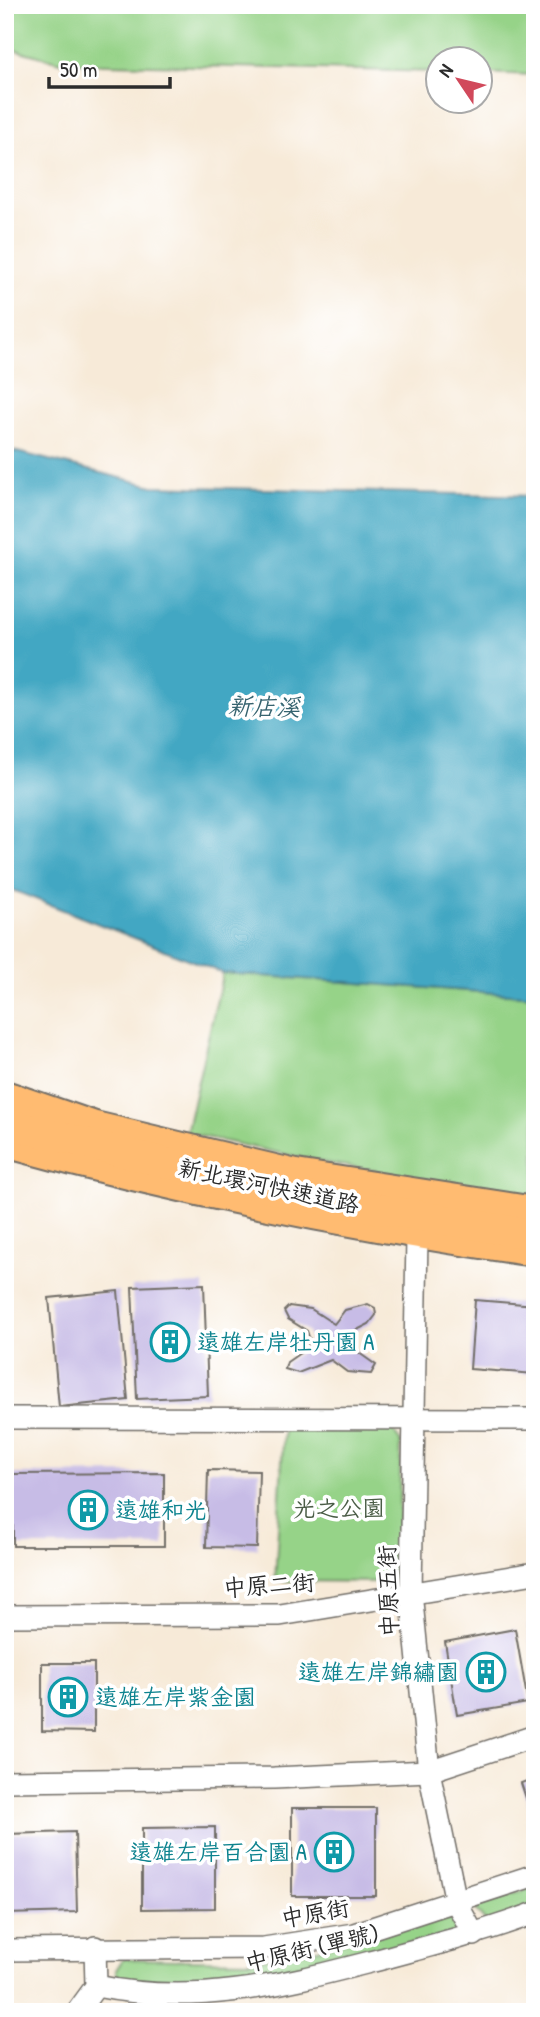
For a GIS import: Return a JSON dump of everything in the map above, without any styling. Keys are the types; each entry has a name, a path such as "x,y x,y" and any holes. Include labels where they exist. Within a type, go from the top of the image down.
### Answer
{"highway":[{"name":"新北環河快速道路","path":"8,1107 296,1195 535,1235"}],"main road":[{"path":"8,1107 296,1173 535,1210"},
{"path":"5,1144 110,1173 417,1237 535,1253"}],"street":[{"name":"中原五街","path":"417,1237 411,1592 429,1771 456,1902 474,1935"},
{"path":"5,1418 535,1419"},
{"name":"中原二街","path":"5,1616 280,1615 535,1573"},
{"path":"5,1781 274,1778 429,1771 535,1736"},
{"name":"中原街","path":"5,1950 95,1947 264,1948 354,1934 535,1875"},
{"name":"中原街 (單號)","path":"96,1986 133,1994 220,1994 272,1987 474,1935 535,1913"},
{"path":"77,2012 96,1986 95,1947"}],"green space":[{"path":"5,5 535,5 535,75 494,73 494,46 424,46 424,72 64,63 5,47"},
{"path":"223,973 535,996 535,1197 322,1162 186,1133"},
{"name":"光之公園","path":"284,1427 390,1427 401,1442 397,1577 383,1582 275,1581"},
{"path":"535,1887 535,1906 487,1923 476,1911 477,1906"},
{"path":"442,1916 457,1923 456,1934 255,1979 122,1980 117,1977 116,1970 123,1959 250,1961 310,1951"}],"water":[{"name":"新店溪","path":"5,449 153,486 535,496 535,996 223,973 5,887"}],"building":[{"name":"遠雄左岸牡丹園 A","path":"204,1284 208,1396 137,1399 132,1287"},
{"path":"118,1291 128,1400 59,1407 49,1298"},
{"path":"475,1300 535,1305 535,1374 470,1369"},
{"path":"368,1304 375,1308 376,1315 369,1324 353,1332 350,1340 352,1348 376,1365 371,1374 347,1372 331,1360 298,1373 285,1369 287,1362 307,1348 310,1340 307,1331 288,1319 284,1311 289,1306 311,1309 334,1324 345,1310"},
{"path":"208,1470 259,1471 257,1548 206,1547"},
{"name":"遠雄和光","path":"164,1473 164,1546 13,1546 13,1474"},
{"path":"535,1624 535,1650 531,1651 527,1625"},
{"name":"遠雄左岸錦繡園","path":"515,1629 528,1703 457,1715 445,1642"},
{"name":"遠雄左岸紫金園","path":"42,1663 94,1663 94,1732 42,1731"},
{"path":"535,1778 535,1822 534,1822 521,1783"},
{"name":"遠雄左岸百合園 A","path":"292,1808 376,1808 376,1896 292,1896"},
{"path":"215,1827 215,1908 142,1909 142,1828"},
{"path":"75,1832 77,1912 5,1914 5,1834"}],"place":[{"name":"遠雄左岸牡丹園 A","path":"170,1342"},
{"name":"遠雄和光","path":"88,1510"},
{"name":"遠雄左岸錦繡園","path":"486,1672"},
{"name":"遠雄左岸紫金園","path":"68,1697"},
{"name":"遠雄左岸百合園 A","path":"334,1852"}]}
